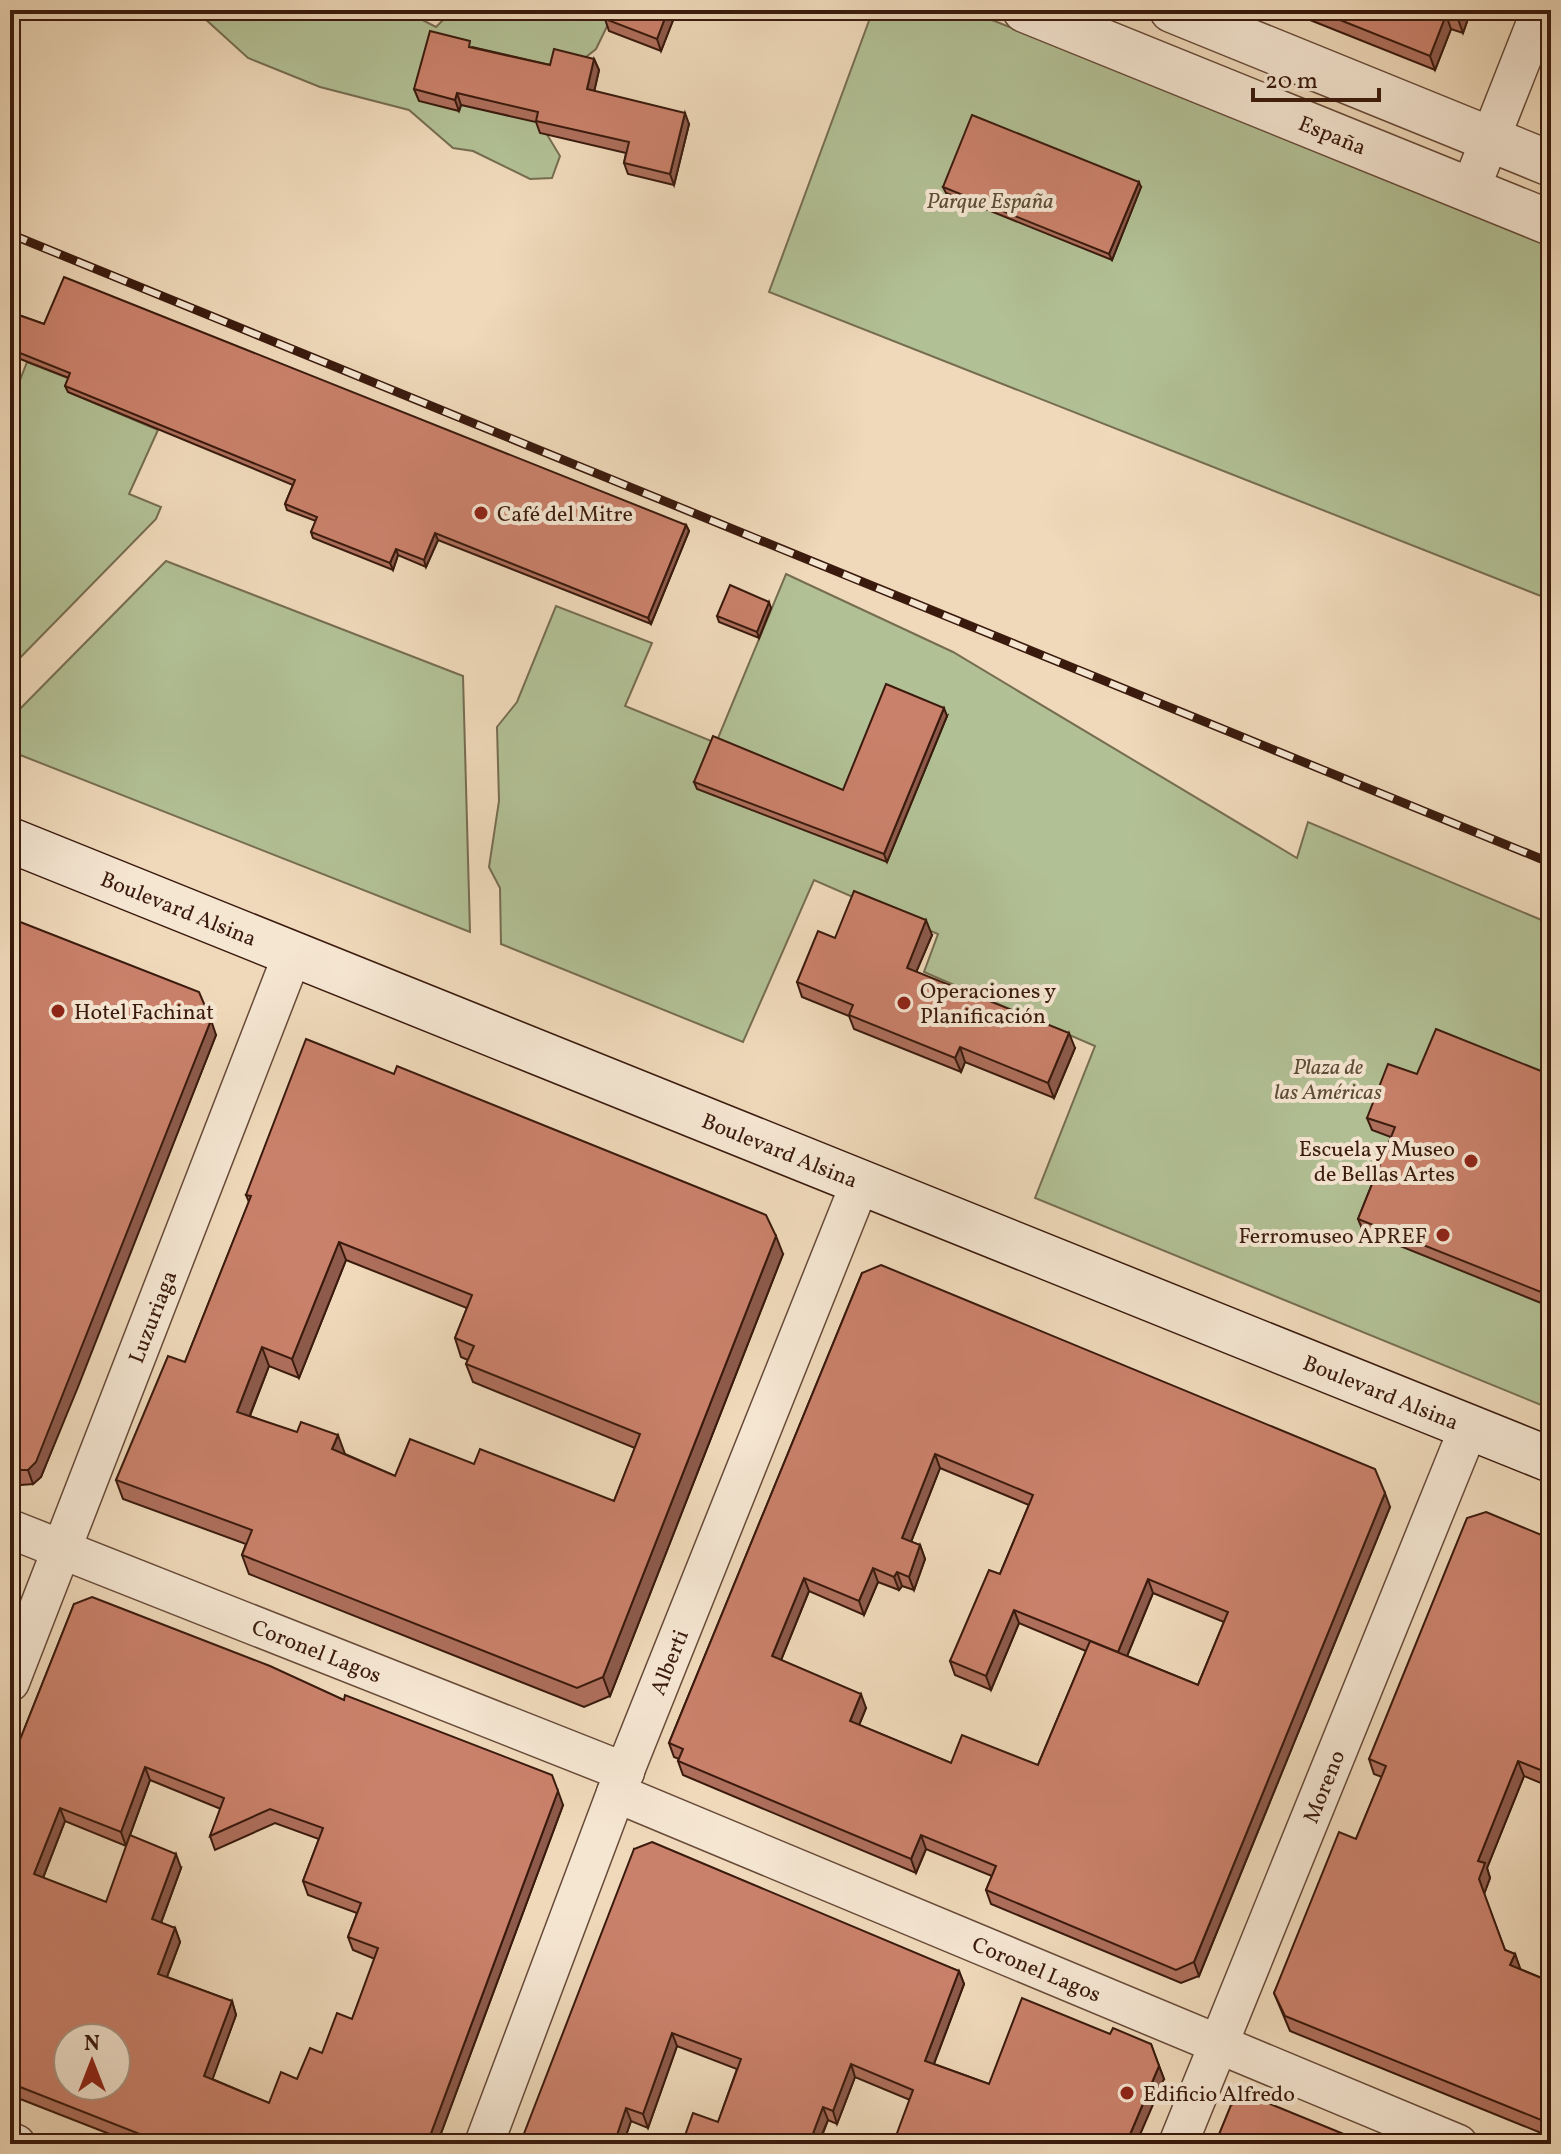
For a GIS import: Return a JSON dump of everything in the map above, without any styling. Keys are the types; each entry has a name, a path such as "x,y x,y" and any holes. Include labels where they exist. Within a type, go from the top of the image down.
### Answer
{"main road":[{"name":"España","path":"1025,10 1551,223"},
{"path":"1172,10 1551,164"},
{"name":"Boulevard Alsina","path":"10,840 1551,1460"}],"street":[{"path":"1470,190 1541,10"},
{"name":"Luzuriaga","path":"10,1682 293,953"},
{"name":"Alberti","path":"484,2144 621,1783 861,1181"},
{"name":"Moreno","path":"1178,2144 1469,1427"},
{"name":"Coronel Lagos","path":"10,1529 621,1783 1217,2045 1458,2144"},
{"path":"10,2142 16,2144"}],"green space":[{"path":"181,10 403,10 436,27 453,10 615,10 596,49 528,103 560,156 552,178 530,179 473,151 453,148 409,110 320,87 248,58 204,18"},
{"name":"Parque España","path":"873,10 967,10 1551,244 1551,600 769,292"},
{"path":"27,362 73,380 68,392 158,430 129,494 161,507 156,519 10,668 10,406"},
{"path":"166,561 463,676 470,932 10,751 10,719"},
{"name":"Plaza de las Américas","path":"786,574 953,652 1297,858 1308,822 1551,924 1551,1409 1035,1198 1095,1046 924,972 938,934 814,880 743,1042 501,944 500,888 489,867 499,801 497,727 517,702 556,606 652,643 625,706 716,743"}],"building":[{"path":"608,10 668,10 657,39 605,19"},
{"path":"1315,10 1461,10 1458,19 1446,15 1430,56"},
{"path":"430,31 470,41 469,47 550,65 554,49 594,59 587,89 685,113 670,174 624,163 629,142 536,121 538,112 457,93 455,100 414,89"},
{"path":"972,115 1139,182 1109,254 943,187"},
{"path":"64,277 686,525 648,618 435,533 424,560 396,549 390,563 311,532 317,517 285,504 295,480 65,386 70,373 10,349 10,312 44,324"},
{"path":"730,585 769,602 757,632 717,616"},
{"path":"886,684 944,708 884,854 694,782 713,736 843,790"},
{"path":"854,891 926,920 907,968 1069,1033 1048,1083 960,1047 955,1058 849,1015 853,1005 797,982 818,931 835,938"},
{"path":"10,918 199,992 211,1020 36,1462 28,1470 10,1468"},
{"name":"Escuela y Museo de Bellas Artes","path":"1436,1029 1551,1075 1551,1296 1358,1219 1395,1127 1367,1118 1388,1064 1417,1074"},
{"path":"306,1039 394,1074 397,1066 766,1215 776,1236 603,1677 577,1688 242,1555 252,1530 116,1480 168,1356 185,1362 251,1196 246,1195","holes":["339,1242 472,1295 455,1338 474,1346 466,1364 640,1434 614,1501 480,1449 474,1464 410,1439 395,1476 332,1449 338,1435 301,1422 297,1432 237,1412 262,1347 292,1359"]},
{"path":"881,1265 1375,1469 1385,1493 1194,1962 1176,1970 986,1890 996,1866 921,1835 911,1859 678,1761 683,1749 669,1743 862,1273","holes":["935,1454 1033,1495 1000,1574 989,1570 950,1661 986,1676 1014,1610 1118,1652 1148,1579 1228,1612 1198,1685 1090,1641 1038,1765 962,1735 951,1763 850,1721 861,1694 772,1656 804,1578 859,1601 873,1568 894,1577 897,1572 909,1577 920,1545 902,1538"]},
{"path":"1486,1512 1551,1539 1551,1757 1543,1771 1518,1761 1478,1861 1485,1863 1479,1879 1505,1950 1515,1954 1510,1965 1551,1982 1551,2124 1285,2016 1274,1993 1339,1832 1356,1839 1386,1766 1369,1759 1467,1518"},
{"path":"92,1597 270,1666 344,1700 345,1695 552,1775 558,1791 427,2144 165,2144 58,2102 132,2102 132,2022 52,2022 52,2100 10,2083 10,1765 74,1604","holes":["145,1767 224,1798 210,1836 270,1809 323,1828 303,1881 361,1903 348,1937 378,1948 352,2019 337,2013 322,2053 310,2048 297,2079 281,2072 269,2103 204,2076 232,2001 158,1974 175,1928 152,1919 176,1854 130,1835 106,1902 34,1874 60,1808 121,1832"]},
{"path":"652,1842 959,1971 925,2061 989,2084 1022,1998 1110,2034 1113,2028 1151,2044 1159,2066 1126,2144 893,2144 913,2090 851,2064 833,2111 823,2107 809,2144 682,2144 693,2113 718,2122 741,2059 672,2033 643,2114 626,2108 614,2144 520,2144 634,1849"},
{"path":"1251,2096 1368,2144 1215,2144 1231,2105"}],"railway":[{"path":"10,234 1551,863"}],"place":[{"name":"Café del Mitre","path":"481,513"},
{"name":"Operaciones y Planificación","path":"904,1003"},
{"name":"Hotel Fachinat","path":"58,1011"},
{"name":"Escuela y Museo de Bellas Artes","path":"1471,1161"},
{"name":"Ferromuseo APREF","path":"1443,1235"},
{"name":"Edificio Alfredo","path":"1127,2093"}]}
